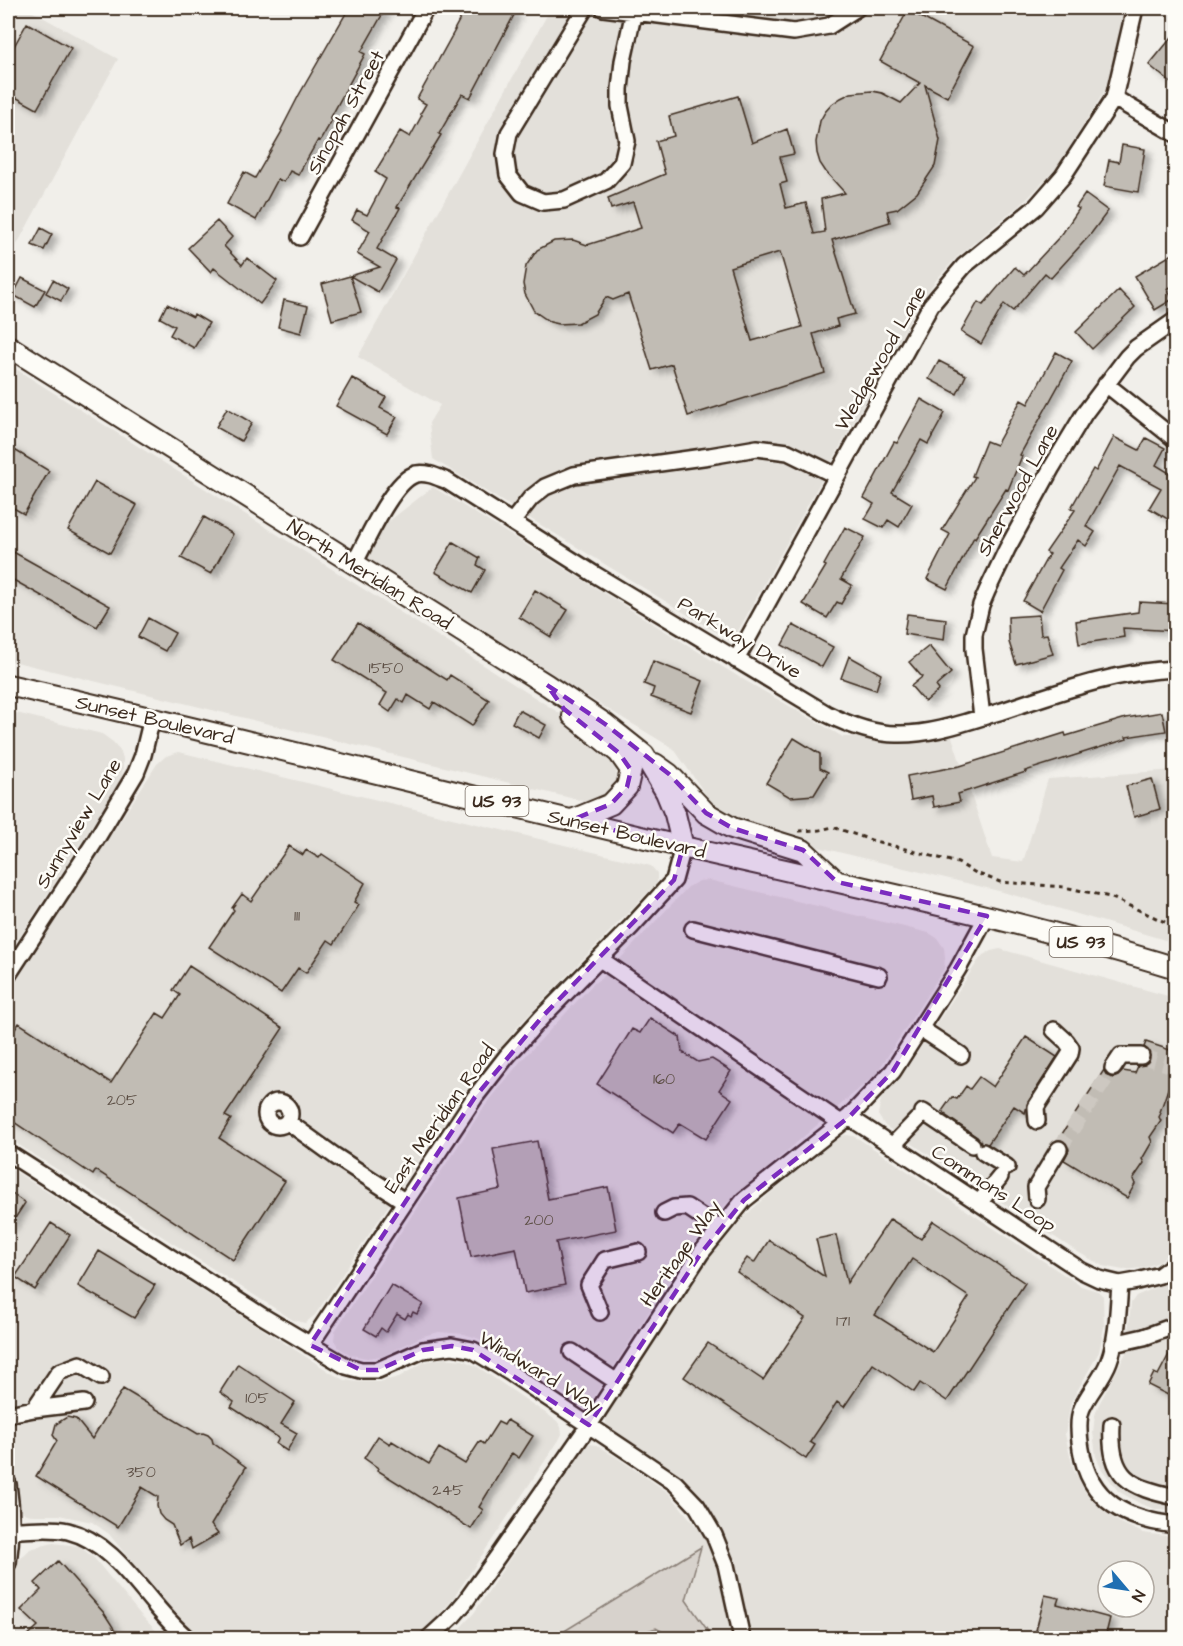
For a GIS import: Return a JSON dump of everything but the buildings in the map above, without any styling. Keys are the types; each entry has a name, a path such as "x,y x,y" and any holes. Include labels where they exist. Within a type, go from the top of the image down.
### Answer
{"main road":[{"name":"North Meridian Road","path":"8,346 547,685 605,724 644,755 666,792 675,814 683,847"},
{"name":"Sunset Boulevard","path":"8,685 683,847 987,916 1176,968"},
{"path":"547,685 564,710 619,753 631,770 627,787 611,804 572,820"},
{"path":"644,755 669,774 706,813 732,828 803,850 837,882"}],"street":[{"name":"Sinopah Street","path":"300,237 426,8"},
{"path":"585,8 509,133 505,154 508,175 522,193 543,202 564,200 606,181 622,163 627,141 620,106 620,89 623,61 634,11"},
{"path":"603,8 794,32 829,26 857,8"},
{"name":"Wedgewood Lane","path":"736,660 931,305 964,266 1036,207 1063,176 1114,98 1135,8"},
{"path":"1114,98 1176,134"},
{"name":"Sherwood Lane","path":"981,717 974,634 981,605 1007,549 1052,467 1084,414 1106,384 1136,348 1176,320"},
{"path":"1106,384 1176,440"},
{"path":"512,522 531,498 545,487 574,475 757,448 788,452 837,476"},
{"name":"Parkway Drive","path":"354,564 400,484 415,475 434,475 827,714 854,726 880,733 923,732 1126,674 1176,669"},
{"name":"Sunnyview Lane","path":"8,975 94,843 136,773 152,718"},
{"name":"East Meridian Road","path":"310,1345 475,1097 542,1017 674,880 683,847"},
{"name":"Heritage Way","path":"429,1638 440,1630 465,1602 589,1425 720,1229 744,1200 845,1120 893,1071 958,969 987,916"},
{"path":"693,929 879,976"},
{"name":"Commons Loop","path":"600,959 845,1120 892,1146 1082,1271 1099,1279 1120,1284 1160,1275 1176,1263"},
{"path":"920,1028 961,1055"},
{"path":"1037,1121 1036,1107 1070,1054 1071,1048 1054,1030"},
{"path":"1113,1068 1121,1056 1141,1056"},
{"path":"892,1146 920,1116 978,1148 1003,1172 979,1203"},
{"path":"288,1122 335,1156 405,1201"},
{"path":"1037,1198 1036,1187 1059,1149"},
{"name":"Windward Way","path":"8,1154 346,1366 361,1370 378,1370 423,1350 452,1346 473,1350 589,1425 675,1483 697,1506 714,1535 726,1565 742,1638"},
{"path":"664,1213 674,1208 687,1207 720,1229"},
{"path":"600,1312 589,1285 605,1260 638,1252"},
{"path":"1120,1284 1109,1361 1082,1409 1079,1438 1083,1463 1101,1494 1116,1508 1138,1518 1176,1525"},
{"path":"1113,1344 1144,1337 1174,1326"},
{"path":"572,1352 617,1382"},
{"path":"34,1409 59,1372 80,1364 101,1377"},
{"path":"8,1414 84,1403"},
{"path":"1112,1425 1111,1440 1115,1460 1124,1478 1142,1489 1176,1497"},
{"path":"8,1484 10,1512 8,1563"},
{"path":"9,1530 47,1528 66,1531 89,1540 121,1565 158,1610 187,1638"}],"path":[{"path":"795,831 833,827 871,840 958,863 1000,882 1064,887 1110,897 1176,927"}],"highlighted area":[{"path":"547,685 605,724 669,774 706,813 732,828 803,850 837,882 987,916 893,1071 849,1117 744,1200 701,1253 589,1425 473,1350 452,1346 423,1350 378,1370 361,1370 310,1345 475,1097 542,1017 674,880 683,847 572,820 611,804 627,787 631,770 619,753 564,709"}],"shaded area":[{"path":"8,8 26,8 118,59 8,261"},
{"path":"551,8 1124,8 1114,60 1104,92 1057,167 1028,198 956,258 920,302 732,642 433,459 429,423 440,405 358,357"},
{"path":"8,364 564,716 614,755 618,785 595,804 8,660"},
{"path":"433,487 739,677 843,737 952,737 992,858 1023,862 1048,779 1175,770 1175,943 1003,892 727,825 674,749 349,552"},
{"path":"8,711 102,734 119,749 123,758 123,767 122,776 113,793 8,955"},
{"path":"179,752 651,866 657,873 657,883 519,1025 466,1090 315,1315 305,1323 293,1320 8,1138 8,994 157,764 166,756"},
{"path":"709,880 929,933 937,938 944,948 944,969 876,1074 719,1210 700,1233 590,1403 582,1405 489,1344 464,1334 439,1332 423,1336 383,1356 367,1358 351,1355 339,1348 334,1340 335,1331 482,1110 520,1062 688,887 699,881"},
{"path":"1000,949 1175,998 1175,1247 1159,1262 1143,1268 1123,1270 1103,1266 1076,1251 885,1126 878,1115 881,1099 901,1077 978,961 983,955"},
{"path":"853,1136 1081,1286 1098,1291 1103,1296 1104,1327 1099,1352 1071,1402 1065,1434 1074,1470 1088,1496 1103,1511 1119,1522 1143,1533 1175,1537 1175,1638 753,1638 735,1562 723,1530 703,1499 680,1476 607,1426 605,1418 708,1260 745,1216 838,1137"},
{"path":"8,1167 345,1380 379,1382 399,1377 424,1362 444,1358 463,1360 478,1367 557,1421 562,1434 559,1440 452,1600 434,1621 413,1638 203,1638 190,1630 161,1598 109,1534 92,1522 59,1515 26,1514 20,1510 8,1445"},
{"path":"1175,1279 1175,1512 1141,1504 1118,1491 1101,1468 1096,1456 1093,1432 1098,1406 1126,1353 1131,1303 1136,1296"},
{"path":"589,1444 596,1445 619,1459 669,1493 705,1537 717,1568 732,1638 451,1638 474,1613 582,1450"},
{"path":"53,1543 79,1546 94,1558 163,1638 8,1638 8,1581 18,1561 30,1549"},
{"path":"701,1547 686,1600 713,1638 674,1638 656,1628 625,1638 553,1638"}],"tunnel":[{"path":"1141,1056 1176,1067"},
{"path":"1059,1149 1113,1068"}]}
